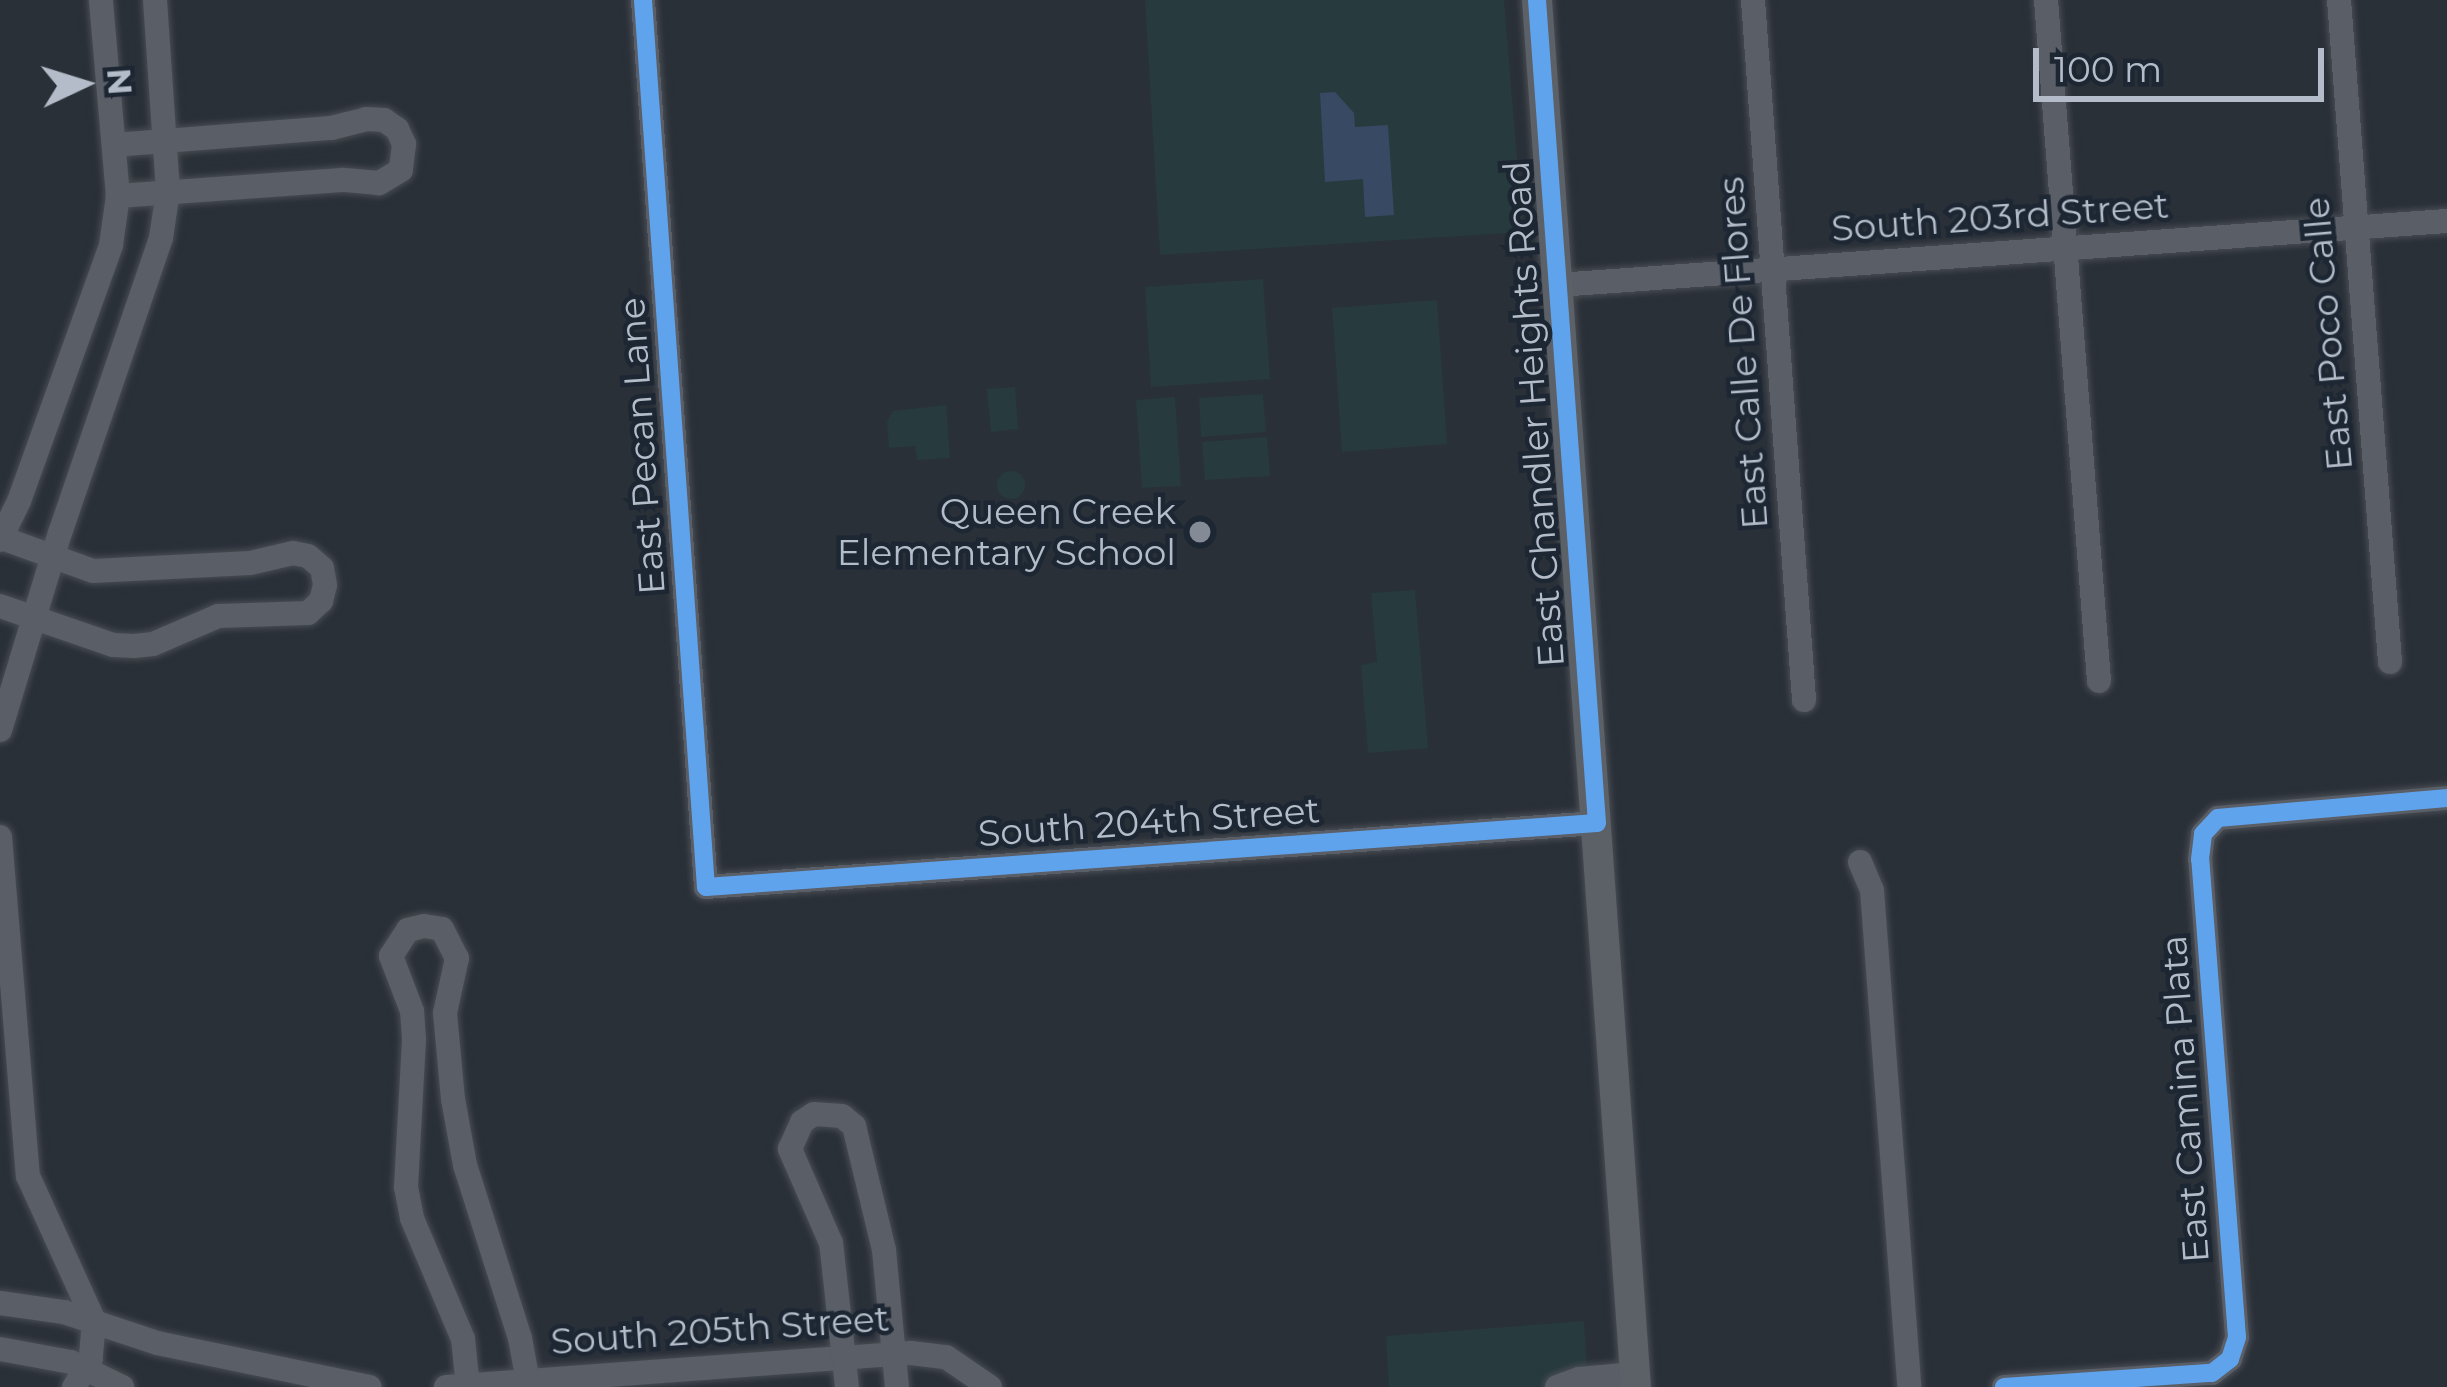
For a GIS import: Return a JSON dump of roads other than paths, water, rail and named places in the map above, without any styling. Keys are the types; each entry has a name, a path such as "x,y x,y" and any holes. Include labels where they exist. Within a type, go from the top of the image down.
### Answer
{"main road":[{"name":"East Chandler Heights Road","path":"1537,0 1636,1380"}],"street":[{"path":"0,606 112,645 134,646 153,644 218,616 308,614 321,602 325,585 322,568 308,556 293,553 250,562 116,572 52,559 1,539 97,288 118,196 100,0"},
{"path":"0,730 52,559 152,272 168,191 155,0"},
{"name":"East Pecan Lane","path":"643,0 706,886"},
{"name":"East Calle De Flores","path":"1753,0 1804,700"},
{"path":"2046,0 2099,680"},
{"name":"East Poco Calle","path":"2339,0 2390,662"},
{"path":"114,146 331,128 366,119 384,120 397,129 404,144 401,170 379,183 118,196"},
{"name":"South 203rd Street","path":"1558,285 2447,221"},
{"name":"East Camina Plata","path":"2004,1387 2212,1373 2230,1359 2237,1336 2200,859 2203,833 2218,818 2447,798"},
{"name":"South 204th Street","path":"706,886 1597,823"},
{"path":"0,837 28,1176 94,1321 80,1380"},
{"path":"1860,862 1872,890 1909,1387"},
{"path":"460,1386 463,1339 412,1218 406,1187 414,1039 412,1011 391,956 408,930 424,926 442,929 457,958 445,1013 453,1099 465,1165 529,1383"},
{"path":"847,1387 831,1243 790,1149 802,1122 828,1113 854,1126 862,1174 877,1210 897,1387"},
{"path":"0,1303 94,1321 157,1343 369,1387"},
{"path":"0,1349 71,1362 80,1380"},
{"name":"South 205th Street","path":"460,1386 895,1354 946,1357 990,1387"},
{"path":"80,1380 122,1387"},
{"path":"1557,1387 1636,1380"}],"water":[{"path":"1335,92 1354,113 1355,127 1388,125 1394,215 1365,217 1363,179 1325,182 1320,93"}],"place":[{"name":"Queen Creek Elementary School","path":"1200,532"}]}
